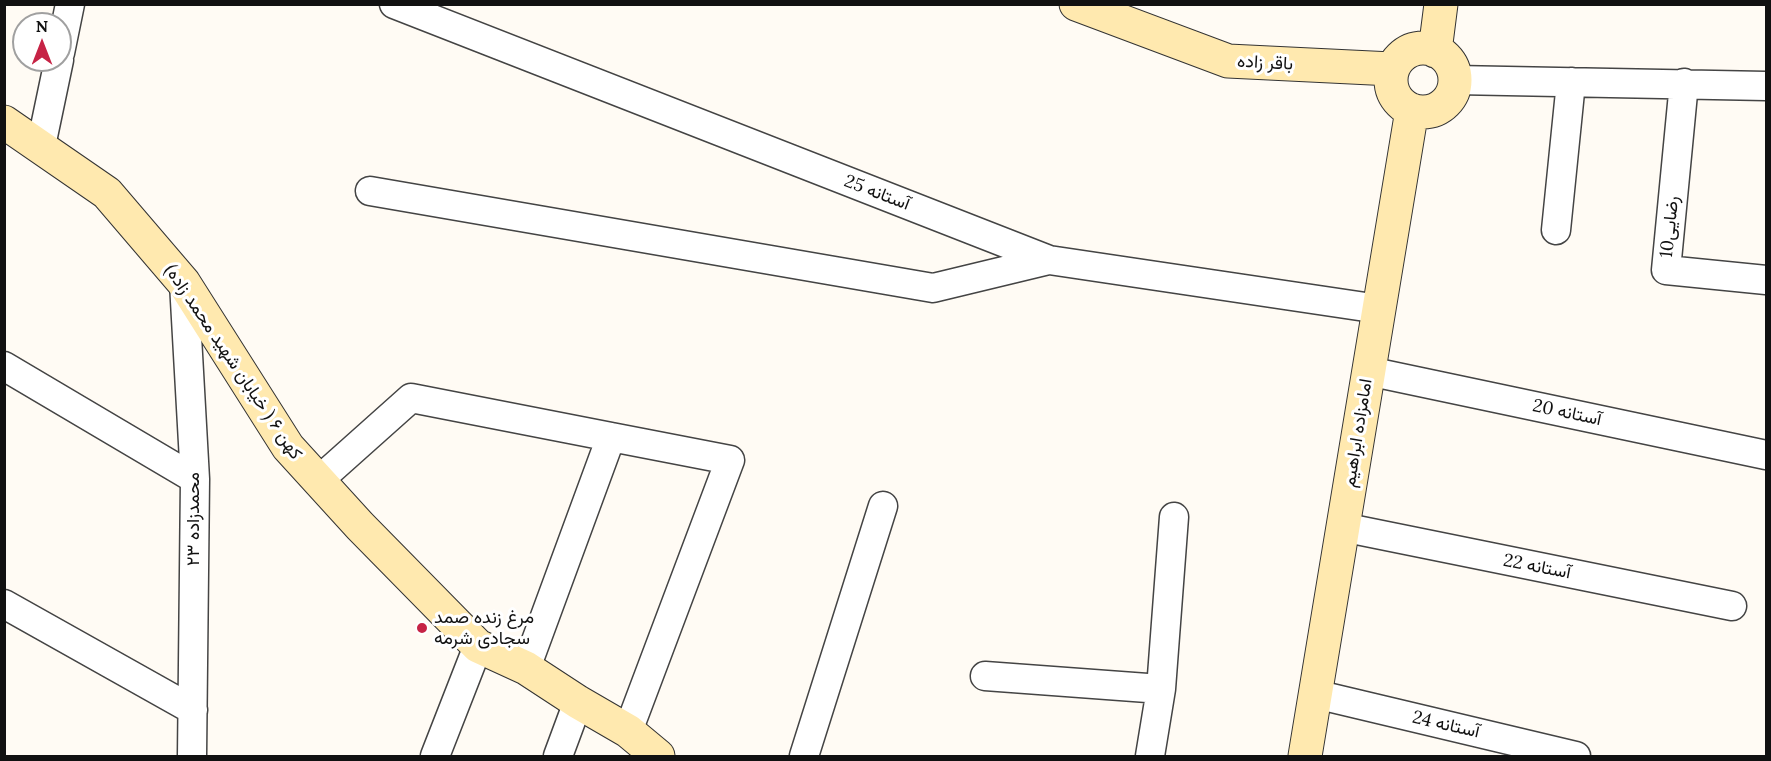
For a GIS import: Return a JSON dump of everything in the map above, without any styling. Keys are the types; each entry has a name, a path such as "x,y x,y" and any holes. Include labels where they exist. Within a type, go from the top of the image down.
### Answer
{"street":[{"name":"آستانه 25","path":"394,4 1049,260 1379,309"},
{"path":"1436,51 1441,4"},
{"name":"باقر زاده","path":"1095,8 1228,61 1392,69"},
{"path":"1425,48 1436,51 1450,62 1455,80 1453,90 1441,107 1422,112 1412,111 1396,98 1392,89 1392,69 1405,53 1425,48"},
{"path":"41,146 56,72"},
{"path":"1455,80 1767,86"},
{"path":"1556,230 1571,82"},
{"name":"رضایی10","path":"1684,83 1666,270 1767,280"},
{"name":"امامزاده ابراهیم","path":"1305,756 1412,111"},
{"name":"کهن ۶ ( خیابان شهید محمد زاده)","path":"4,122 107,193 184,283 288,447 478,646 526,668 628,731 658,756"},
{"path":"370,191 933,288 1049,260"},
{"name":"محمدزاده ۲۳","path":"184,283 195,480 192,756"},
{"path":"4,366 195,480"},
{"name":"آستانه 20","path":"1368,371 1767,455"},
{"path":"318,481 411,398 730,460 628,731"},
{"path":"526,668 611,437"},
{"path":"804,756 883,506"},
{"path":"1150,756 1161,689 1174,517"},
{"name":"آستانه 22","path":"1342,527 1732,606"},
{"path":"4,604 193,710"},
{"path":"435,756 478,646"},
{"path":"985,676 1161,689"},
{"name":"آستانه 24","path":"1315,694 1576,756"},
{"path":"558,756 578,702"}],"place":[{"name":"مرغ زنده صمد سجادی شرمه","path":"422,628"}]}
